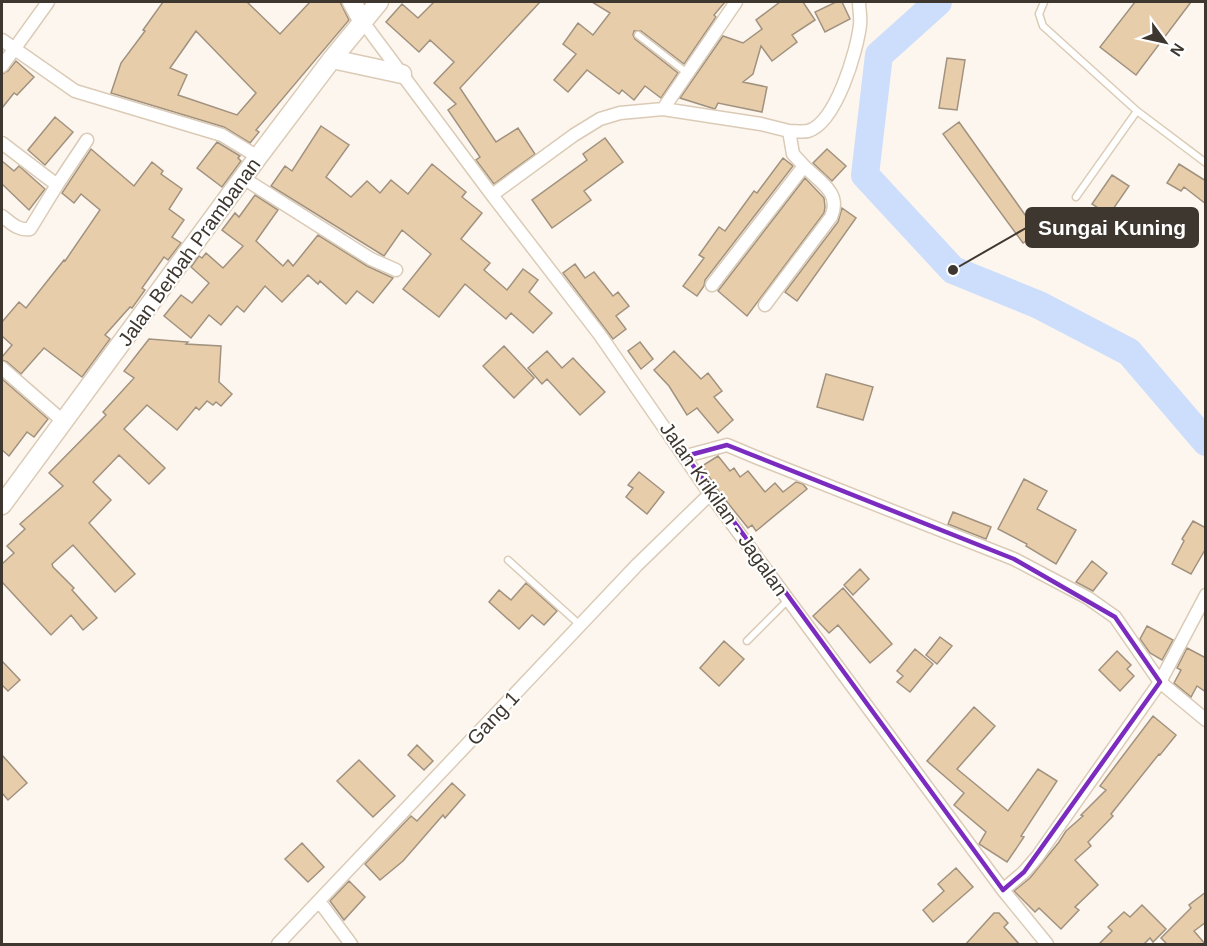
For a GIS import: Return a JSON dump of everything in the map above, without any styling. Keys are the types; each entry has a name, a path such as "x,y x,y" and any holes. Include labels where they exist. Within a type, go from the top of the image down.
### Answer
{"main road":[{"path":"352,2 363,22"},
{"name":"Jalan Berbah Prambanan","path":"2,505 258,157 332,59 379,2"},
{"path":"332,59 402,74"}],"street":[{"path":"2,66 48,2"},
{"path":"663,109 736,2"},
{"path":"492,195 574,135 600,119 620,113 663,109 761,124 789,131 808,131 819,124 831,110 842,89 857,42 860,23 859,2"},
{"name":"Jalan Krikilan - Jagalan","path":"363,22 600,335 686,456 710,494 1003,890 1047,945"},
{"path":"2,40 75,91 222,135 258,157"},
{"path":"765,305 831,217 835,207 832,193 793,154 789,131"},
{"path":"2,216 16,227 24,230 30,229 87,140"},
{"path":"2,143 57,185"},
{"path":"712,285 804,166"},
{"path":"243,178 371,259 396,270"},
{"path":"2,368 64,422"},
{"path":"686,456 727,445 1014,559 1088,598 1115,617 1160,682 1206,720"},
{"name":"Gang 1","path":"278,945 637,565 710,494"},
{"path":"1003,890 1037,857 1160,682 1206,595"},
{"path":"319,901 351,945"}],"lane":[{"path":"1044,2 1039,14 1043,26 1137,111 1206,163"},
{"path":"638,35 687,73"},
{"path":"1076,197 1137,111"},
{"path":"508,560 581,625"},
{"path":"747,641 789,600"}],"highlighted area":[{"path":"727,445 736,448 1014,559 1115,617 1160,682 1024,872 1003,890 686,456"}],"building":[{"path":"163,2 247,2 280,34 310,2 340,2 349,20 256,130 259,132 250,143 224,127 111,93 121,63 145,31 143,30","holes":["196,31 256,93 237,115 178,95 187,75 170,68"]},
{"path":"434,2 540,2 460,88 496,142 518,128 535,154 494,184 476,160 480,157 448,110 456,104 434,83 454,62 430,40 419,52 386,22 402,4 418,18"},
{"path":"592,2 725,2 714,15 716,17 684,64 641,31 634,31 635,39 678,73 661,98 645,86 634,100 622,90 619,94 587,70 568,92 554,80 576,54 563,44 578,23 593,35 610,13"},
{"path":"780,2 803,2 815,20 792,35 797,42 772,61 761,46 753,74 743,82 767,87 762,112 718,103 715,109 680,98 723,36 743,43 762,29 756,20"},
{"path":"836,2 842,2 850,19 825,32 815,12"},
{"path":"1135,2 1191,2 1136,75 1100,47"},
{"path":"947,58 965,60 957,110 939,108"},
{"path":"16,61 34,77 17,95 14,93 2,108 2,74 8,71"},
{"path":"55,117 73,132 45,165 28,150"},
{"path":"959,122 1038,233 1023,243 943,134"},
{"path":"321,126 349,145 326,177 351,197 367,181 380,193 391,180 408,194 432,164 466,192 462,197 482,213 461,239 490,263 484,270 507,290 523,269 538,280 529,292 552,313 533,333 511,313 506,319 465,284 439,317 403,289 431,254 402,230 384,256 271,186 285,166 292,171"},
{"path":"605,138 623,162 584,191 591,200 552,228 532,200 587,160 583,154"},
{"path":"217,142 240,156 238,158 241,161 222,187 197,168"},
{"path":"91,149 134,186 152,162 163,171 161,174 182,189 169,209 184,220 172,237 181,243 168,260 164,257 142,288 145,290 132,308 130,307 105,335 110,339 82,377 44,348 21,374 2,360 12,345 2,336 2,322 19,302 26,308 65,261 100,210 81,194 74,203 62,193"},
{"path":"827,149 846,166 832,181 813,163"},
{"path":"783,158 793,166 705,280 697,296 683,286 704,258 699,255 719,227 725,231 754,191 757,193"},
{"path":"2,161 14,171 19,166 45,189 29,210 2,184"},
{"path":"1179,164 1206,181 1206,204 1184,187 1181,191 1167,183"},
{"path":"1112,175 1129,186 1109,215 1092,204"},
{"path":"805,178 824,198 824,213 747,316 718,291"},
{"path":"255,195 278,210 256,241 283,266 288,260 293,266 318,235 367,266 393,278 373,303 357,291 346,304 320,281 318,284 308,275 282,302 265,286 244,312 237,306 221,325 209,315 191,338 164,316 181,295 192,303 209,283 191,267 199,256 202,258 206,253 223,268 243,246 222,230 235,213 239,217"},
{"path":"842,208 856,218 797,301 785,292 838,222"},
{"path":"575,264 585,278 594,272 613,296 618,292 629,306 616,316 626,329 613,339 563,273"},
{"path":"149,339 221,346 219,382 232,394 221,406 216,402 213,405 207,401 199,410 196,407 177,430 147,405 124,429 165,468 149,484 119,455 93,482 111,500 89,523 135,574 115,592 73,545 52,564 97,618 83,630 71,615 51,635 2,582 2,564 14,553 7,546 25,529 20,524 63,486 49,473 106,415 103,412 134,378 124,371"},
{"path":"640,342 653,359 641,369 628,351"},
{"path":"504,346 534,378 514,398 483,366"},
{"path":"547,351 562,368 573,358 605,392 580,415 547,379 542,384 528,368"},
{"path":"674,351 701,379 708,373 722,391 714,397 733,420 718,433 697,408 687,415 669,386 654,370"},
{"path":"826,374 873,387 863,420 817,407"},
{"path":"2,379 48,419 34,437 27,432 9,456 2,450"},
{"path":"718,456 730,471 734,468 740,477 748,471 765,492 775,483 783,492 796,482 803,484 807,489 756,531 752,525 748,528 719,492 702,466"},
{"path":"639,472 664,492 647,514 626,497 633,488 628,485"},
{"path":"1024,479 1047,491 1037,509 1076,530 1056,564 1026,546 1027,544 998,529"},
{"path":"953,512 991,527 986,539 948,524"},
{"path":"1193,521 1206,528 1206,548 1191,574 1172,564 1184,541 1182,539"},
{"path":"1092,561 1107,573 1093,591 1076,582"},
{"path":"860,569 869,579 853,595 844,585"},
{"path":"526,583 557,611 544,625 532,615 519,629 489,602 499,590 511,600"},
{"path":"843,588 892,644 870,663 838,625 829,633 813,616"},
{"path":"1147,626 1173,640 1162,660 1150,653 1140,639"},
{"path":"940,637 952,646 937,664 926,655"},
{"path":"724,641 744,659 719,686 700,668"},
{"path":"1187,648 1206,658 1206,692 1197,686 1191,697 1174,683 1181,670 1177,668"},
{"path":"915,649 933,664 910,692 897,682 903,676 897,671"},
{"path":"1117,651 1131,665 1127,669 1134,676 1120,691 1099,670"},
{"path":"2,661 20,680 8,691 2,685"},
{"path":"974,707 995,726 957,769 1008,811 1038,769 1057,781 1007,862 979,844 986,832 954,805 964,793 927,761"},
{"path":"1153,716 1176,735 1111,814 1113,816 1088,842 1091,846 1075,860 1098,885 1075,907 1079,910 1061,929 1039,908 1035,912 1014,891 1030,878 1066,831 1106,790 1100,786"},
{"path":"417,745 433,761 424,770 408,755"},
{"path":"2,755 27,783 8,800 2,793"},
{"path":"359,760 395,796 373,817 337,781"},
{"path":"452,783 465,795 445,818 443,815 403,861 380,880 365,864 411,816 417,821"},
{"path":"302,843 324,867 308,882 285,859"},
{"path":"956,868 973,887 933,922 923,910 944,891 938,884"},
{"path":"349,881 365,897 344,920 330,901"},
{"path":"1206,892 1206,922 1194,931 1206,945 1168,945 1161,938 1191,908 1189,905"},
{"path":"1142,905 1166,929 1153,942 1150,938 1143,945 1098,945 1112,931 1108,927 1124,912 1130,917"},
{"path":"994,913 999,913 1008,923 1004,927 1020,945 965,945"}],"waterway":[{"path":"938,2 879,55 865,175 953,270 1039,305 1129,352 1206,442"}],"place":[{"name":"Sungai Kuning","path":"953,270"}]}
